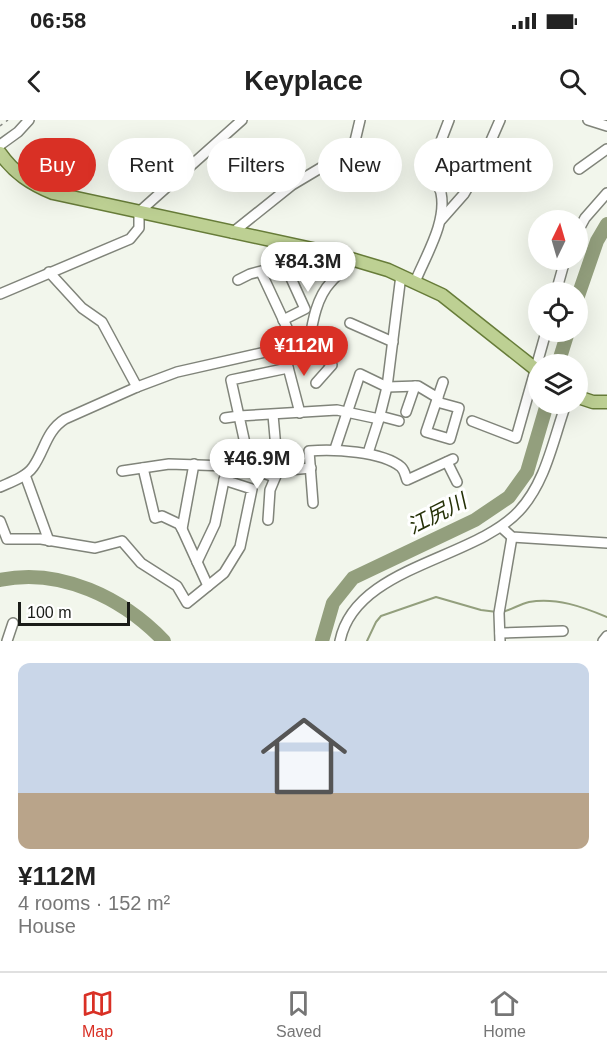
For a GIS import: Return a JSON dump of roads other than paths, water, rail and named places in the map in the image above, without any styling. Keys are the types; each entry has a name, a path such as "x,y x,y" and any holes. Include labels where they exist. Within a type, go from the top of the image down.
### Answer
{"main road":[{"path":"0,153 15,171 37,186 73,198 355,259 401,276 456,305 528,363"},
{"path":"588,400 607,402"}],"street":[{"path":"0,145 18,132 29,120"},
{"path":"0,294 130,239 139,228 139,212 242,120"},
{"path":"232,233 292,185 344,154 355,141 360,120"},
{"path":"441,220 440,188 424,171 423,166 439,146 449,120"},
{"path":"415,282 441,220 464,194 479,168 499,120"},
{"path":"588,120 607,126"},
{"path":"579,170 607,149"},
{"path":"588,215 607,193"},
{"path":"238,280 250,274 285,265 300,266 327,259 331,254"},
{"path":"308,349 322,296 330,283 355,259"},
{"path":"283,320 305,309 285,265"},
{"path":"49,272 82,308 102,322 137,387"},
{"path":"261,272 296,347"},
{"path":"368,453 387,387 401,276"},
{"path":"350,323 393,342"},
{"path":"0,487 25,475 33,468 56,424 137,387 177,372 296,347 314,350 332,365 316,383"},
{"path":"283,348 300,413"},
{"path":"122,471 169,464 226,466 239,470 244,466 246,448 231,380 288,368"},
{"path":"335,449 360,374 387,387 415,386 438,400 443,382"},
{"path":"406,412 415,386"},
{"path":"472,421 516,438 528,402"},
{"path":"225,418 348,411 399,421"},
{"path":"340,641 350,615 381,587 419,565 501,526 518,513 539,484 563,414"},
{"path":"268,520 270,490 277,474 273,415"},
{"path":"313,503 309,450 335,449 368,453 398,465 403,469 407,480"},
{"path":"397,486 450,460 457,482"},
{"path":"182,529 194,464"},
{"path":"197,562 215,524 226,466"},
{"path":"244,466 277,474 311,468"},
{"path":"143,468 155,518 162,516 179,524 208,586"},
{"path":"25,475 49,541"},
{"path":"0,521 3,541 41,539 96,548 122,541 141,563 177,586 186,603 224,573 240,547 252,489 224,480"},
{"path":"501,526 512,537 607,543"},
{"path":"512,537 499,614 500,637 563,631"},
{"path":"7,641 13,623"},
{"path":"603,641 607,636"}],"waterway":[{"name":"江尻川","path":"583,282 597,241 607,224"},
{"name":"江尻川","path":"561,354 565,342"},
{"name":"江尻川","path":"322,641 333,603 353,578 475,520 509,497 527,472 544,414"},
{"name":"江尻川","path":"0,580 23,577 45,578 67,582 89,590 130,611 164,641"},
{"path":"367,641 381,616 436,597 481,610 497,612"},
{"path":"502,612 529,602 549,601 579,607 607,617"}]}
